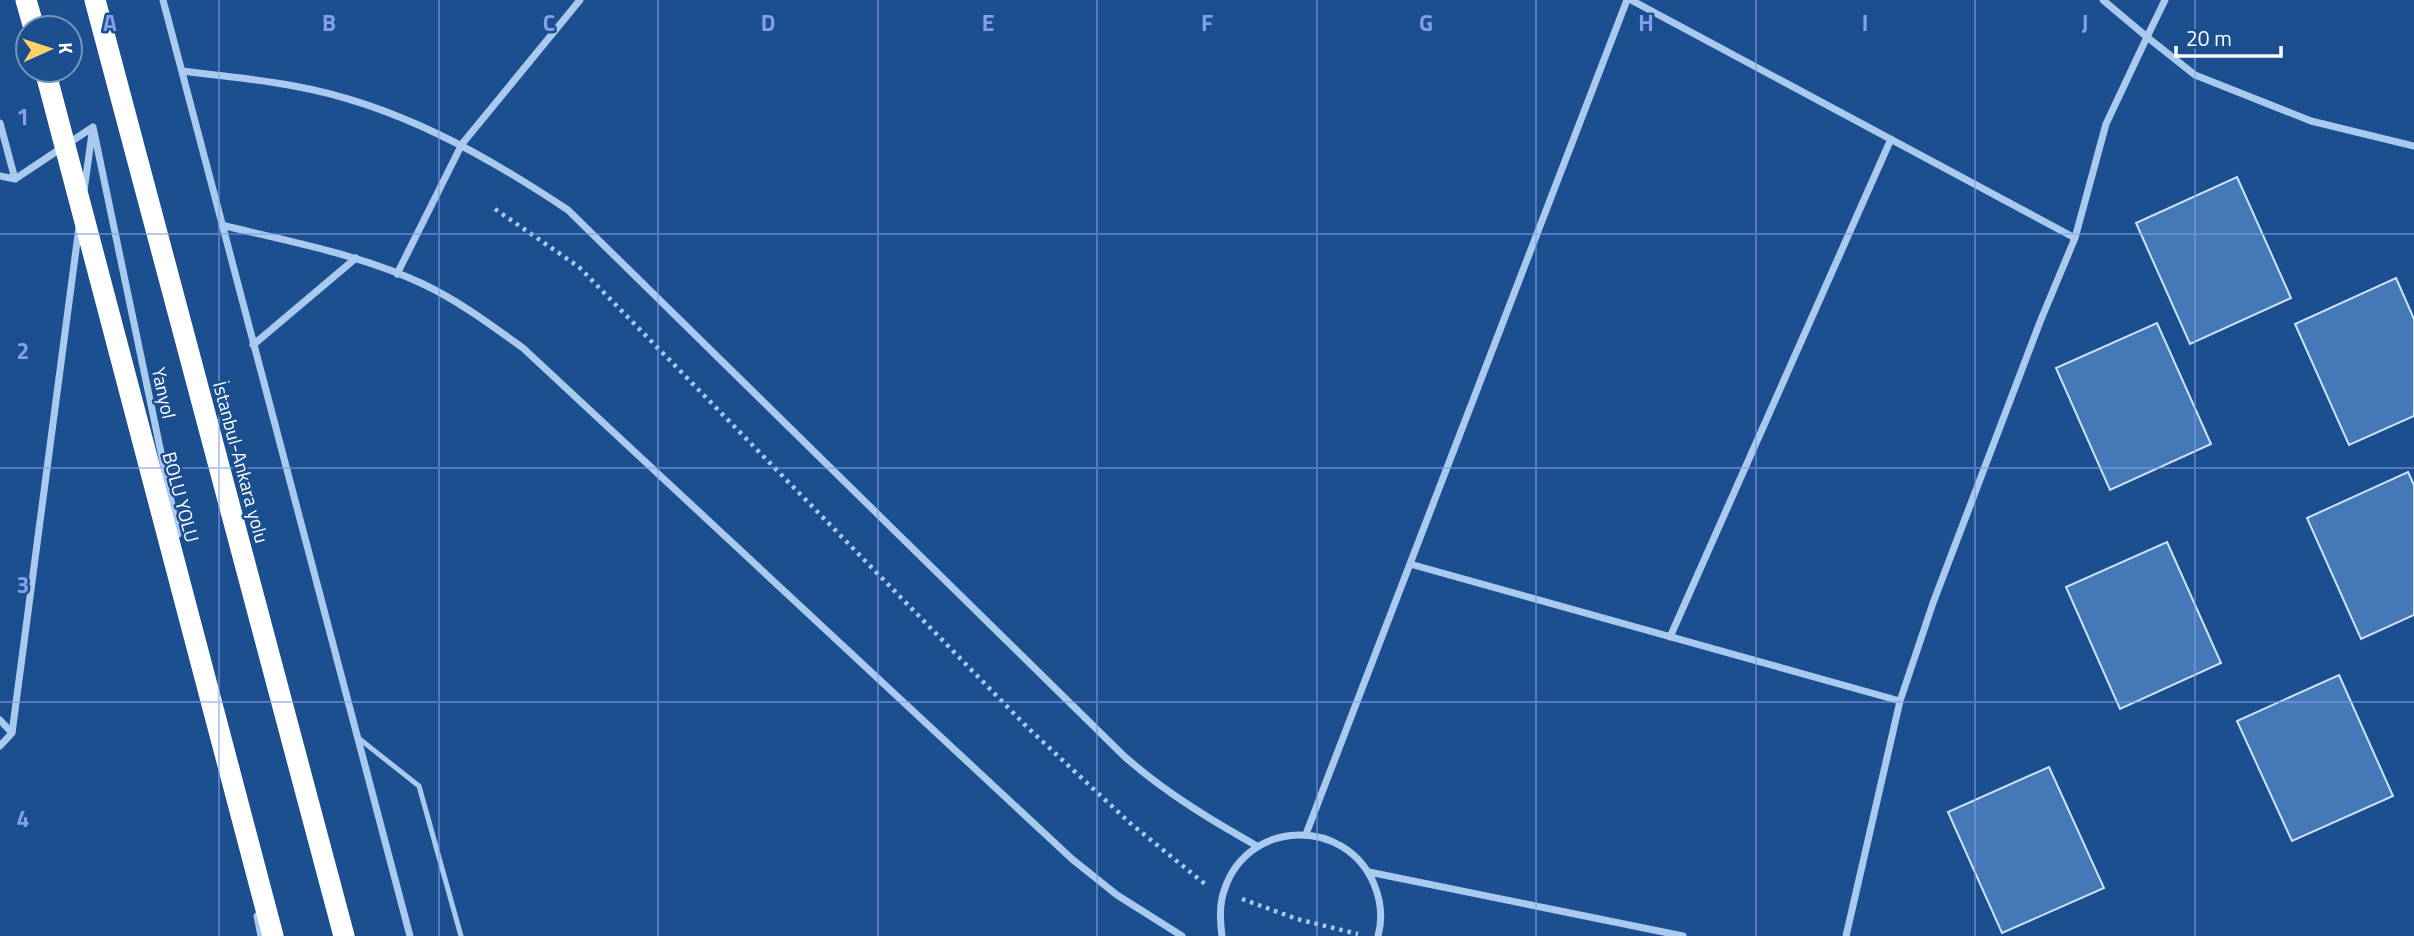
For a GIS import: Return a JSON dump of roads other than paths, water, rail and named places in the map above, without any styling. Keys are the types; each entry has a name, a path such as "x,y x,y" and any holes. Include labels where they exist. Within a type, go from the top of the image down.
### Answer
{"highway":[{"name":"İstanbul-Ankara yolu","path":"95,0 344,936"},
{"name":"BOLU YOLU","path":"49,84 274,936"}],"street":[{"path":"163,0 410,936"},
{"path":"397,274 462,144 580,0"},
{"path":"1306,834 1629,0 2075,238"},
{"path":"2103,0 2195,75 2311,121 2414,146"},
{"path":"1846,936 1900,701 1942,578 2075,238 2106,124 2165,0"},
{"path":"183,71 295,86 389,112 462,144 568,210 1125,757 1153,781 1196,811 1257,846"},
{"path":"0,123 15,179"},
{"path":"0,176 15,179 93,127"},
{"path":"0,746 12,733 93,127"},
{"name":"Yanyol","path":"93,127 180,545"},
{"path":"1670,637 1891,139"},
{"path":"222,225 356,258 423,284 471,311 523,348 1072,859 1116,895 1182,936"},
{"path":"253,345 356,258"},
{"path":"183,559 253,895"},
{"path":"1410,564 1900,701"},
{"path":"0,720 12,733"},
{"path":"1222,936 1220,911 1223,892 1238,864 1257,846 1280,836 1306,834 1331,840 1353,853 1369,872 1380,898 1381,926 1378,936"},
{"path":"1369,872 1683,936"},
{"path":"256,909 261,936"}],"lane":[{"path":"356,736 419,786 461,936"}]}
